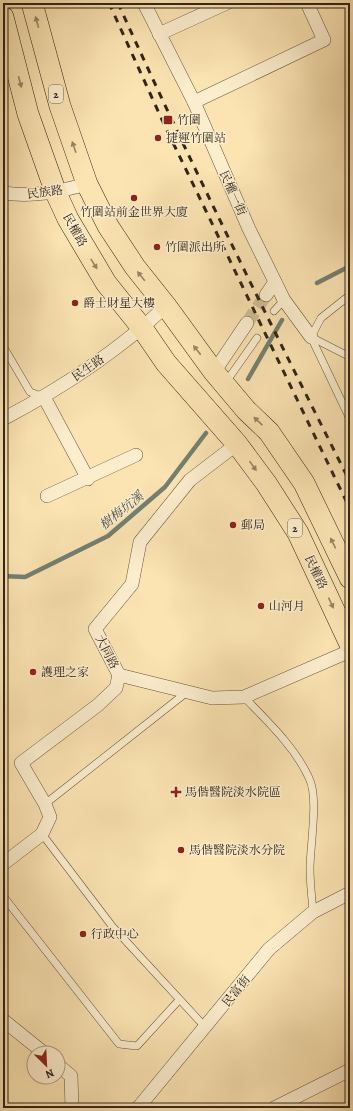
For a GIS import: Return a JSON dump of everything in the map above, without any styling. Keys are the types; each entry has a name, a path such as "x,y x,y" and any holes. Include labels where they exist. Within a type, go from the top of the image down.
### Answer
{"main road":[{"name":"2","path":"32,3 60,106 86,184 108,226 135,267 228,388 269,432 304,483 350,578"},
{"name":"民權路","path":"3,20 28,114 56,193 68,219 106,283 142,328 166,363 237,444 266,482 298,533 350,644"}],"street":[{"name":"民權一街","path":"144,3 194,102 249,229 280,292 311,338"},
{"path":"159,34 227,3"},
{"path":"194,102 324,40 307,3"},
{"name":"民族路","path":"3,193 18,195 56,193 86,184"},
{"path":"266,295 280,292"},
{"name":"民生路","path":"3,419 44,397 81,374 142,328 166,306"},
{"path":"228,388 247,323"},
{"path":"44,397 88,479"},
{"name":"大同路","path":"3,864 42,834 50,817 45,804 21,763 98,705 116,688 119,676 95,629 132,584 140,542 190,480 237,444"},
{"path":"46,496 88,479 136,455"},
{"path":"119,676 212,698 244,697 350,650"},
{"name":"民富街","path":"138,1108 206,1028 269,949 313,912 350,893"},
{"path":"3,1020 34,1045"},
{"path":"274,1108 350,1070"},
{"path":"66,1072 71,1076 72,1108"}],"lane":[{"path":"274,311 280,292"},
{"path":"311,338 321,318 350,295"},
{"path":"228,388 257,338"},
{"path":"311,338 350,357"},
{"path":"311,338 350,419"},
{"path":"3,346 30,392 44,397"},
{"path":"45,804 187,692"},
{"path":"244,697 268,721 292,751 310,779 314,806 310,869 313,912"},
{"path":"42,834 112,926 206,1028"},
{"path":"4,899 119,1044 137,1046 179,1000"}],"waterway":[{"name":"樹梅坑溪","path":"317,283 350,266"},
{"name":"樹梅坑溪","path":"248,379 282,320"},
{"name":"樹梅坑溪","path":"3,576 25,577 108,536 165,487 206,433"}],"tunnel":[{"path":"247,323 266,295"}],"railway":[{"path":"109,3 163,122 350,509"},
{"path":"118,3 202,184 350,482"}],"place":[{"name":"竹圍","path":"168,120"},
{"name":"捷運竹圍站","path":"158,138"},
{"name":"竹圍站前金世界大廈","path":"134,198"},
{"name":"竹圍派出所","path":"157,247"},
{"name":"爵士財星大樓","path":"75,303"},
{"name":"郵局","path":"233,525"},
{"name":"山河月","path":"261,606"},
{"name":"護理之家","path":"33,672"},
{"name":"馬偕醫院淡水院區","path":"176,792"},
{"name":"馬偕醫院淡水分院","path":"181,850"},
{"name":"行政中心","path":"83,934"}]}
